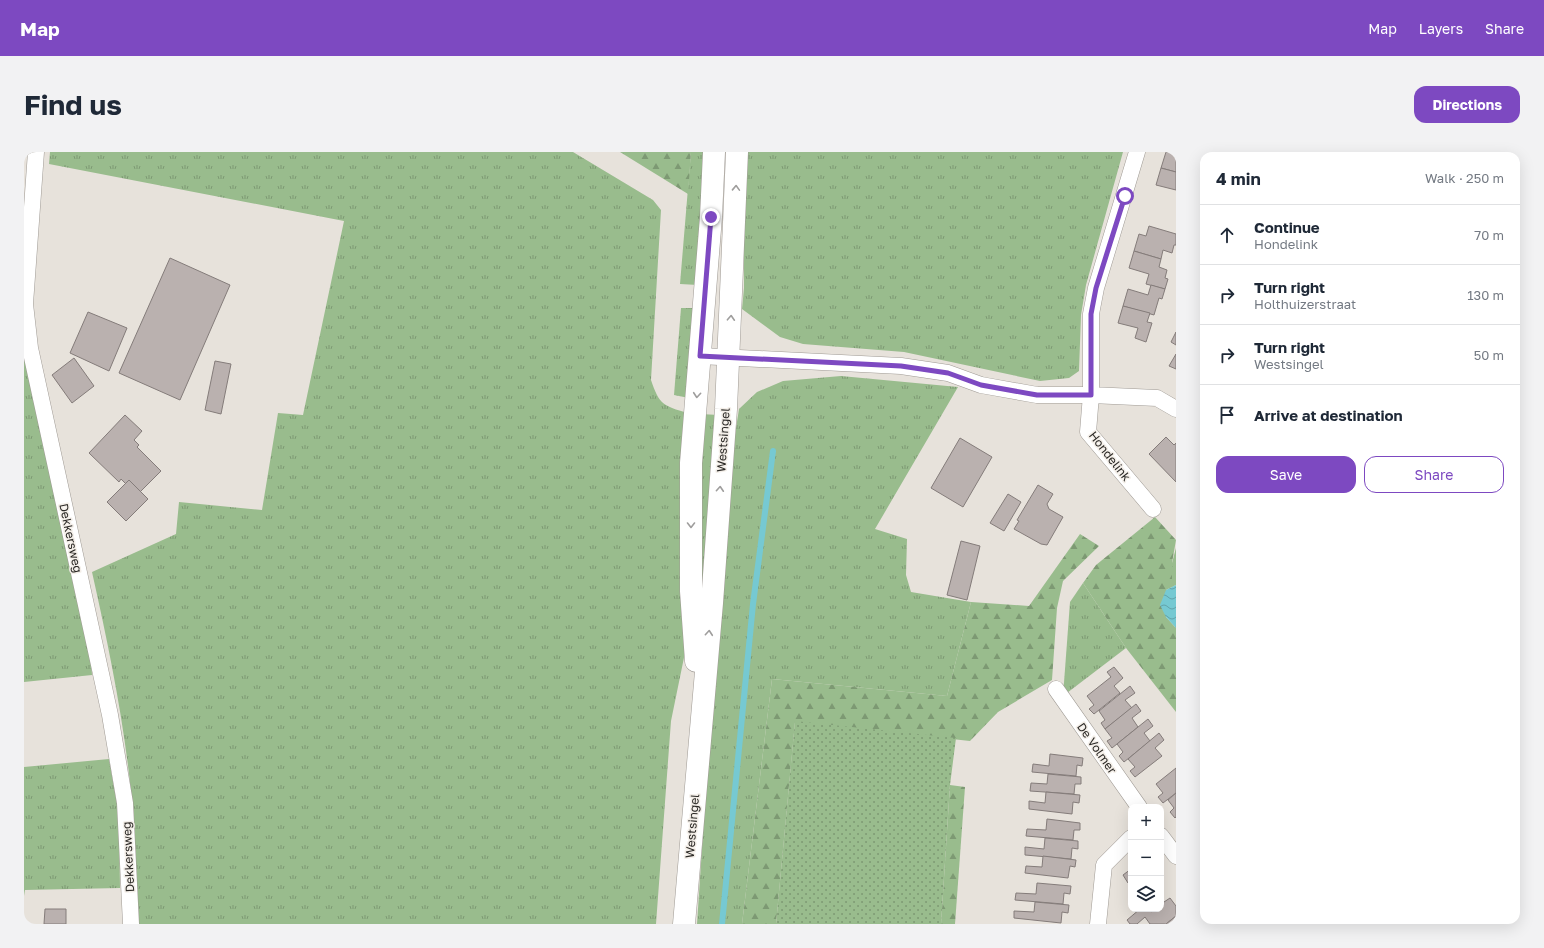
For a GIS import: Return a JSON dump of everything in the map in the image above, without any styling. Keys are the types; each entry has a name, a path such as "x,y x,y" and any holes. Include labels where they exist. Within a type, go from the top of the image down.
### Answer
{"main road":[{"name":"Westsingel","path":"700,728 691,591 691,463 714,152"},
{"name":"Westsingel","path":"684,924 712,603 729,357 737,152"}],"street":[{"name":"Dekkersweg","path":"36,152 28,243 26,311 30,348 110,715 125,803 131,924"},
{"name":"Hondelink","path":"1137,152 1096,288 1091,314 1091,395 1088,432 1153,509"},
{"path":"700,356 901,366 948,373 981,385 1037,395 1091,395 1157,398 1176,409"},
{"name":"De Volmer","path":"1056,689 1137,804"},
{"path":"1098,924 1104,865 1129,840"},
{"path":"1164,840 1176,856"}],"green space":[{"path":"50,152 573,152 653,200 661,210 651,380 663,403 667,406 688,413 688,638 671,721 656,924 135,924 136,879 134,835 126,747 111,659 92,572 176,534 179,502 262,510 278,413 303,415 344,221 49,164"},
{"path":"620,152 691,152 688,194"},
{"path":"691,152 706,152 698,285 680,284"},
{"path":"743,152 1123,152 1086,285 1081,315 1079,371 1069,378 1040,381 904,352 803,344 780,337 742,309 744,288"},
{"path":"681,308 697,308 689,398 674,395"},
{"path":"24,350 90,645 92,675 24,682"},
{"path":"841,376 958,387 875,529 907,539 906,575 911,592 971,602 947,696 772,679 742,924 697,924 715,650 733,447 739,409 757,392 783,381"},
{"path":"700,414 719,415 700,614"},
{"path":"1155,517 1176,540 1172,563 1172,587 1166,590 1166,617 1176,628 1176,712 1126,648 1083,583 1096,565"},
{"path":"1080,534 1099,546 1063,581 1057,608 1052,680 998,712 970,741 795,722 776,924 742,924 772,679 947,696 971,602 1029,606"},
{"path":"1176,548 1176,585 1172,587 1172,563"},
{"path":"1083,583 1126,648 1063,696 1070,602"},
{"path":"795,721 956,738 950,785 941,924 776,924"},
{"path":"109,759 119,815 120,888 25,890 24,896 24,767"},
{"path":"950,785 965,787 955,924 941,924"}],"water":[{"path":"1176,585 1176,628 1166,617 1160,605 1166,590"}],"building":[{"path":"1166,152 1176,153 1176,172 1161,168"},
{"path":"1161,168 1176,172 1176,190 1156,185"},
{"path":"1149,226 1176,234 1176,245 1174,245 1172,253 1163,250 1161,259 1134,251 1139,234 1146,236"},
{"path":"1134,251 1161,259 1159,267 1167,270 1165,278 1168,279 1165,289 1146,284 1149,274 1129,268"},
{"path":"170,258 230,285 180,400 119,373"},
{"path":"1151,285 1165,289 1162,299 1159,298 1154,315 1123,306 1128,289 1148,295"},
{"path":"1123,306 1150,313 1147,322 1152,323 1146,342 1135,338 1138,328 1118,323"},
{"path":"88,312 127,328 109,371 70,353"},
{"path":"1176,332 1176,345 1171,342"},
{"path":"1176,354 1176,369 1169,366"},
{"path":"74,358 94,386 72,403 52,375"},
{"path":"215,361 231,364 221,414 205,410"},
{"path":"125,415 142,431 134,440 139,445 137,447 161,471 140,492 129,480 126,484 121,479 119,482 89,453"},
{"path":"1166,437 1174,445 1176,443 1176,482 1149,454"},
{"path":"960,438 992,457 963,507 931,488"},
{"path":"129,480 148,499 126,521 107,502"},
{"path":"1038,485 1053,494 1047,504 1049,509 1063,517 1047,545 1041,544 1014,529 1019,521 1017,520"},
{"path":"1008,494 1021,502 1004,531 990,523"},
{"path":"961,541 980,546 967,600 947,595"},
{"path":"1114,667 1123,678 1114,686 1120,693 1094,714 1089,709 1094,705 1087,696 1111,677 1107,672"},
{"path":"1130,686 1135,693 1125,700 1132,708 1105,729 1101,723 1105,720 1099,711"},
{"path":"1136,704 1141,711 1132,718 1138,727 1112,748 1107,741 1112,738 1105,729"},
{"path":"1148,719 1153,726 1144,733 1150,741 1124,762 1119,756 1123,752 1117,744"},
{"path":"1159,733 1164,740 1155,748 1162,756 1135,777 1130,771 1135,767 1128,759"},
{"path":"1050,754 1083,758 1082,766 1077,765 1076,776 1032,772 1033,764 1049,766"},
{"path":"1176,768 1176,793 1163,803 1158,797 1163,793 1156,784"},
{"path":"1048,774 1081,777 1081,784 1075,784 1074,794 1030,791 1031,783 1047,784"},
{"path":"1046,792 1080,795 1079,803 1073,802 1072,814 1029,809 1029,801 1045,803"},
{"path":"1176,793 1175,818 1170,812 1174,808 1168,800"},
{"path":"1047,819 1080,823 1080,830 1074,830 1073,840 1026,836 1027,829 1046,830"},
{"path":"1045,838 1078,841 1078,849 1072,848 1071,859 1025,855 1025,847 1044,849"},
{"path":"1043,856 1076,860 1075,867 1070,866 1068,878 1025,873 1026,866 1042,867"},
{"path":"1128,871 1128,883 1123,875"},
{"path":"1037,883 1071,886 1070,894 1064,893 1063,904 1015,900 1016,893 1036,894"},
{"path":"1170,898 1176,906 1176,916 1166,924 1150,924 1145,917 1137,924 1130,924 1127,920 1136,912 1164,912 1164,902"},
{"path":"1035,902 1069,905 1068,913 1062,912 1061,923 1014,918 1014,911 1034,912"},
{"path":"45,909 66,909 66,924 44,924"},
{"path":"1176,916 1176,924 1166,924"}],"waterway":[{"path":"722,924 753,604 773,451"}],"route":[{"path":"711,217 700,356 901,366 948,373 981,385 1037,395 1091,395 1091,314 1096,288 1125,196"}]}
